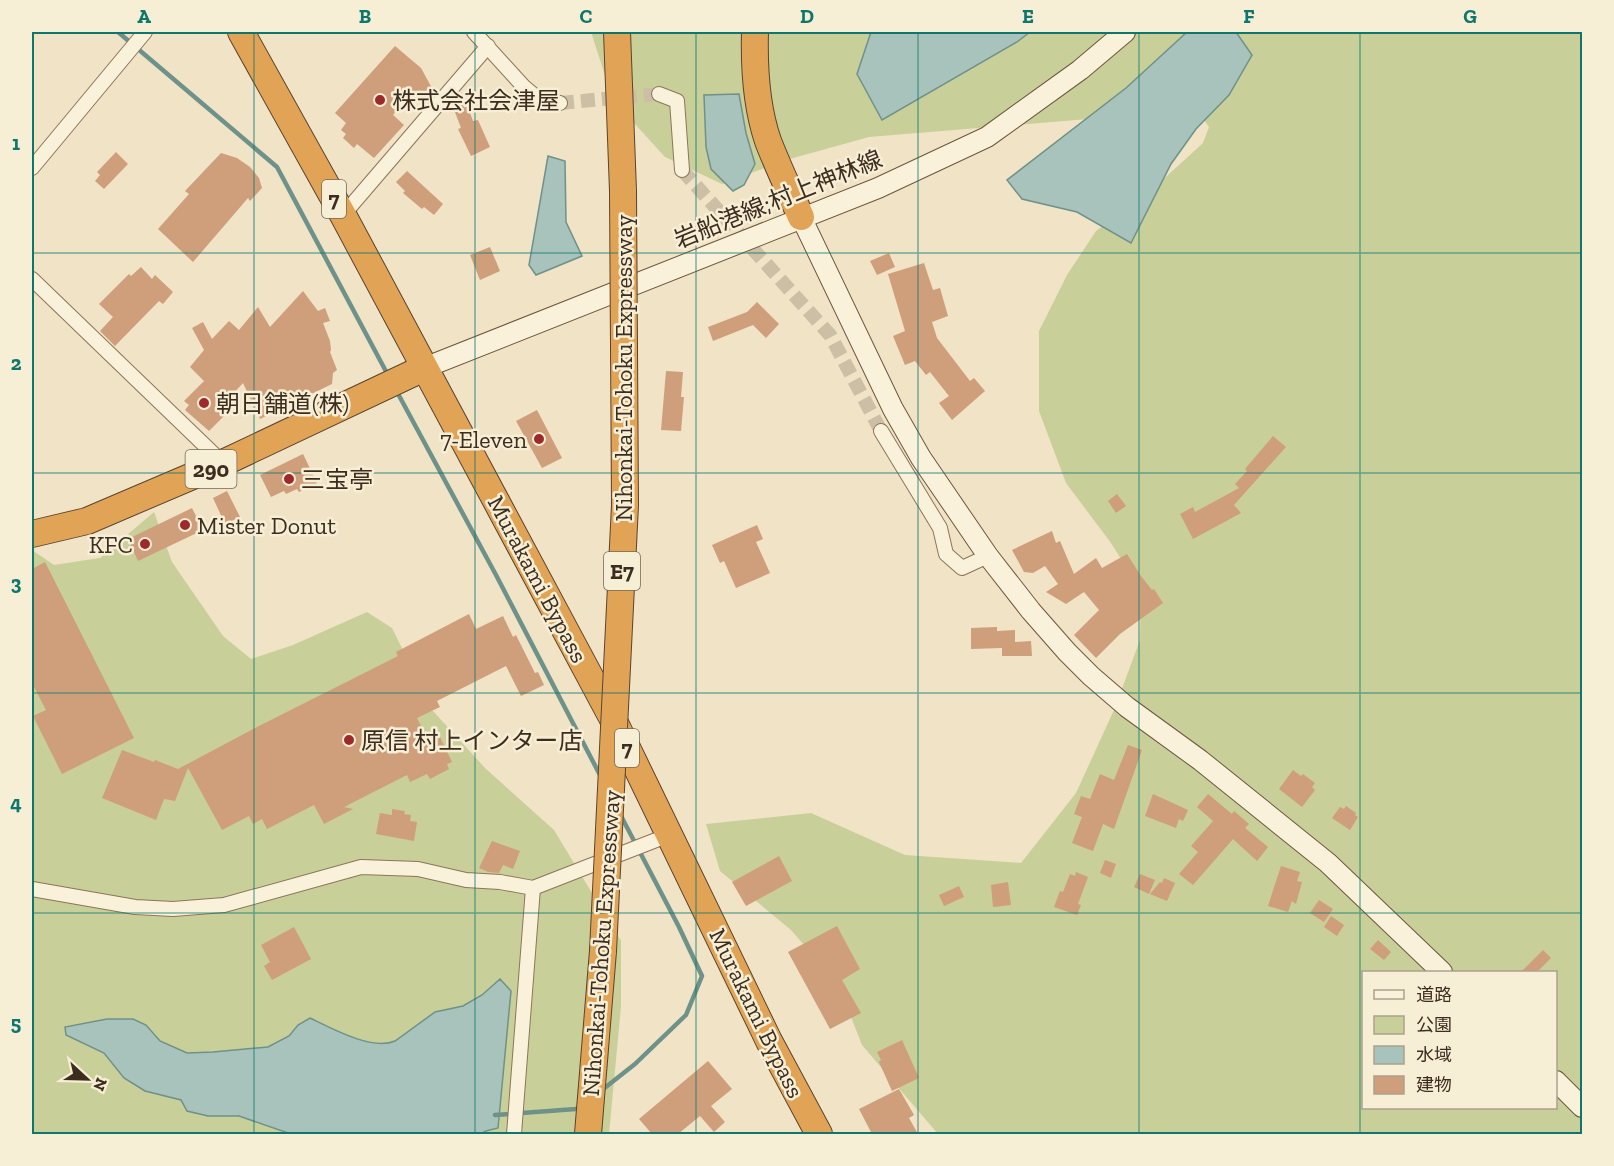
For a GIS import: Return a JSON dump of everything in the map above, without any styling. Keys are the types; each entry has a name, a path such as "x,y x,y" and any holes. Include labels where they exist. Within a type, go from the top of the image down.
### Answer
{"highway":[{"name":"Murakami Bypass","path":"242,32 343,215 403,378 616,725 769,1041 819,1134"},
{"name":"Nihonkai-Tohoku Expressway","path":"588,1134 603,951 625,506 623,191 617,32"},
{"path":"755,32 754,63 768,140 801,217"},
{"path":"768,32 767,63 772,103 801,217"},
{"name":"290","path":"32,534 87,521 223,463 403,378"}],"street":[{"path":"32,168 144,32"},
{"path":"474,32 536,97 560,103"},
{"name":"岩船港線;村上神林線","path":"403,378 878,188 987,137 1080,70 1125,32"},
{"path":"343,215 488,46"},
{"path":"659,94 677,100 682,170"},
{"path":"801,217 893,409 921,458 988,556 1030,611 1091,676 1127,707 1200,759 1328,863 1441,971"},
{"path":"32,279 223,463"},
{"path":"881,431 940,528 946,554 962,568 988,556"},
{"path":"32,889 135,907 183,908 224,905 361,867 418,869 466,880 500,882 533,888 669,834"},
{"path":"514,1134 533,888"},
{"path":"1557,1082 1582,1107"}],"green space":[{"path":"591,32 1582,32 1582,1134 938,1134 862,1045 838,984 791,930 720,871 706,824 811,813 905,855 1021,863 1076,793 1114,710 1140,640 1141,591 1111,543 1066,483 1039,411 1039,331 1067,275 1096,231 1156,186 1203,143 1209,127 1197,110 869,137 786,160 722,184 665,157 613,100"},
{"path":"154,512 172,562 223,636 251,659 293,645 367,612 392,628 433,711 485,768 554,830 621,941 621,1006 609,1134 32,1134 32,550 54,565 100,558"}],"water":[{"path":"871,32 1030,32 1017,42 882,120 857,74"},
{"path":"1187,32 1236,32 1252,55 1229,95 1196,129 1171,164 1131,243 1077,212 1022,199 1007,180 1126,88"},
{"path":"739,94 746,133 755,164 744,185 733,191 711,169 706,147 704,95"},
{"path":"548,156 565,161 566,222 582,256 536,275 529,265"},
{"path":"500,979 511,991 498,1128 480,1134 291,1134 239,1116 208,1116 187,1111 181,1100 145,1091 124,1078 104,1053 66,1035 65,1027 107,1019 133,1019 146,1025 160,1041 187,1053 268,1047 289,1036 298,1025 310,1018 364,1041 386,1043 395,1041 435,1012 463,1006 482,995"}],"building":[{"name":"株式会社会津屋","path":"395,46 421,68 433,90 423,102 412,92 393,115 404,125 374,158 357,144 354,148 343,138 346,134 341,130 346,123 335,113"},
{"path":"457,98 467,105 473,121 478,120 490,147 471,156 458,129 461,128 455,112 449,105"},
{"path":"116,152 128,164 104,189 95,181 100,175 97,172"},
{"path":"221,153 237,158 250,167 259,178 262,188 250,201 248,198 193,262 158,229 189,194 185,191"},
{"path":"407,171 443,204 434,215 424,207 422,209 403,193 405,191 396,182"},
{"path":"490,247 500,271 480,280 470,255"},
{"path":"889,253 895,267 877,275 870,261"},
{"path":"924,263 933,290 940,288 948,316 932,322 937,338 970,381 974,378 985,391 952,420 939,403 949,396 930,372 926,375 915,361 905,365 893,336 905,331 888,274"},
{"path":"141,267 152,279 155,275 173,292 163,304 159,301 115,346 100,331 113,317 99,304 129,274 131,276"},
{"path":"303,291 318,311 325,308 330,321 323,323 337,370 333,373 332,384 260,419 243,383 220,408 226,414 209,431 185,410 189,405 184,401 204,381 190,367 204,350 192,328 203,322 212,339 229,321 239,330 258,307 270,327"},
{"path":"757,302 779,324 766,338 753,325 713,341 708,327 747,312"},
{"path":"666,371 683,372 681,397 684,397 681,431 661,430"},
{"name":"7-Eleven","path":"537,410 562,458 542,468 516,421"},
{"path":"1273,436 1286,447 1234,505 1241,513 1193,539 1180,514 1193,507 1195,512 1239,488 1235,484"},
{"name":"三宝亭","path":"303,454 317,483 299,492 297,489 286,494 284,491 271,497 260,475"},
{"path":"227,491 240,517 225,524 213,498"},
{"path":"1117,494 1126,506 1116,513 1108,501"},
{"path":"192,508 203,530 138,561 128,539"},
{"path":"757,525 763,539 756,542 770,573 736,588 724,561 720,563 712,545"},
{"path":"1052,531 1056,543 1060,541 1074,574 1096,558 1102,568 1127,554 1163,603 1120,634 1096,658 1074,635 1099,610 1084,592 1066,604 1046,592 1058,584 1045,566 1033,573 1024,572 1012,550"},
{"path":"45,562 134,738 62,774 33,716 46,710 32,683 32,569"},
{"path":"469,614 476,629 503,616 513,637 516,635 535,673 538,672 544,685 521,696 506,666 437,701 440,707 417,718 429,742 440,737 452,762 447,764 449,769 430,779 427,774 410,782 407,775 344,807 353,809 324,824 314,805 267,829 262,819 253,824 249,816 222,830 188,768 175,801 164,799 156,820 102,798 122,750 178,769 398,656 396,652"},
{"path":"997,627 997,631 1015,630 1015,642 1031,641 1032,656 1002,656 1002,648 971,649 971,628"},
{"path":"1128,745 1142,750 1114,829 1103,824 1093,851 1072,843 1082,817 1074,814 1081,796 1090,799 1100,774 1114,780"},
{"path":"1293,770 1315,783 1312,787 1315,790 1302,807 1279,789"},
{"path":"1153,794 1188,810 1183,821 1179,819 1176,828 1145,816"},
{"path":"1208,794 1232,814 1234,811 1249,824 1245,828 1268,847 1257,861 1233,839 1193,885 1179,874 1198,852 1191,846 1213,821 1197,807"},
{"path":"1346,806 1358,817 1350,830 1332,818 1340,807 1344,809"},
{"path":"392,809 405,811 404,814 411,815 410,821 417,822 414,841 376,834 380,813 392,815"},
{"path":"492,841 520,851 513,869 503,865 499,873 479,868"},
{"path":"779,856 792,881 746,906 732,882"},
{"path":"1105,860 1116,864 1111,878 1100,873"},
{"path":"1281,866 1300,872 1297,881 1302,882 1296,904 1292,901 1288,912 1268,906"},
{"path":"1076,872 1088,877 1078,904 1081,905 1077,915 1054,907 1070,874 1075,876"},
{"path":"1140,874 1155,880 1149,894 1134,887"},
{"path":"1164,878 1175,883 1167,901 1150,894"},
{"path":"1008,882 1011,905 993,907 991,885"},
{"path":"959,886 964,897 944,906 939,895"},
{"path":"1319,900 1333,909 1324,922 1310,913"},
{"path":"1331,916 1344,925 1337,936 1324,927"},
{"path":"837,926 860,969 842,980 861,1013 830,1029 788,952"},
{"path":"294,927 311,959 272,980 264,966 270,962 261,945"},
{"path":"1378,940 1391,952 1384,960 1370,949"},
{"path":"1543,950 1551,958 1538,971 1522,971"},
{"path":"902,1040 919,1078 892,1091 877,1052"},
{"path":"708,1061 732,1089 711,1106 725,1122 714,1132 700,1116 678,1134 652,1134 639,1119"},
{"path":"899,1089 914,1115 909,1118 918,1134 872,1134 859,1109"}],"waterway":[{"path":"118,32 277,167 389,377"},
{"path":"396,390 601,777"},
{"path":"602,1090 635,1064 686,1015 702,976 620,814"},
{"path":"495,1115 576,1109 581,1106"}],"tunnel":[{"path":"560,103 659,94"},
{"path":"682,170 830,335 881,431"}],"place":[{"name":"株式会社会津屋","path":"380,100"},
{"name":"朝日舗道(株)","path":"204,403"},
{"name":"7-Eleven","path":"539,439"},
{"name":"三宝亭","path":"289,479"},
{"name":"Mister Donut","path":"185,525"},
{"name":"KFC","path":"145,544"},
{"name":"原信 村上インター店","path":"349,740"}]}
